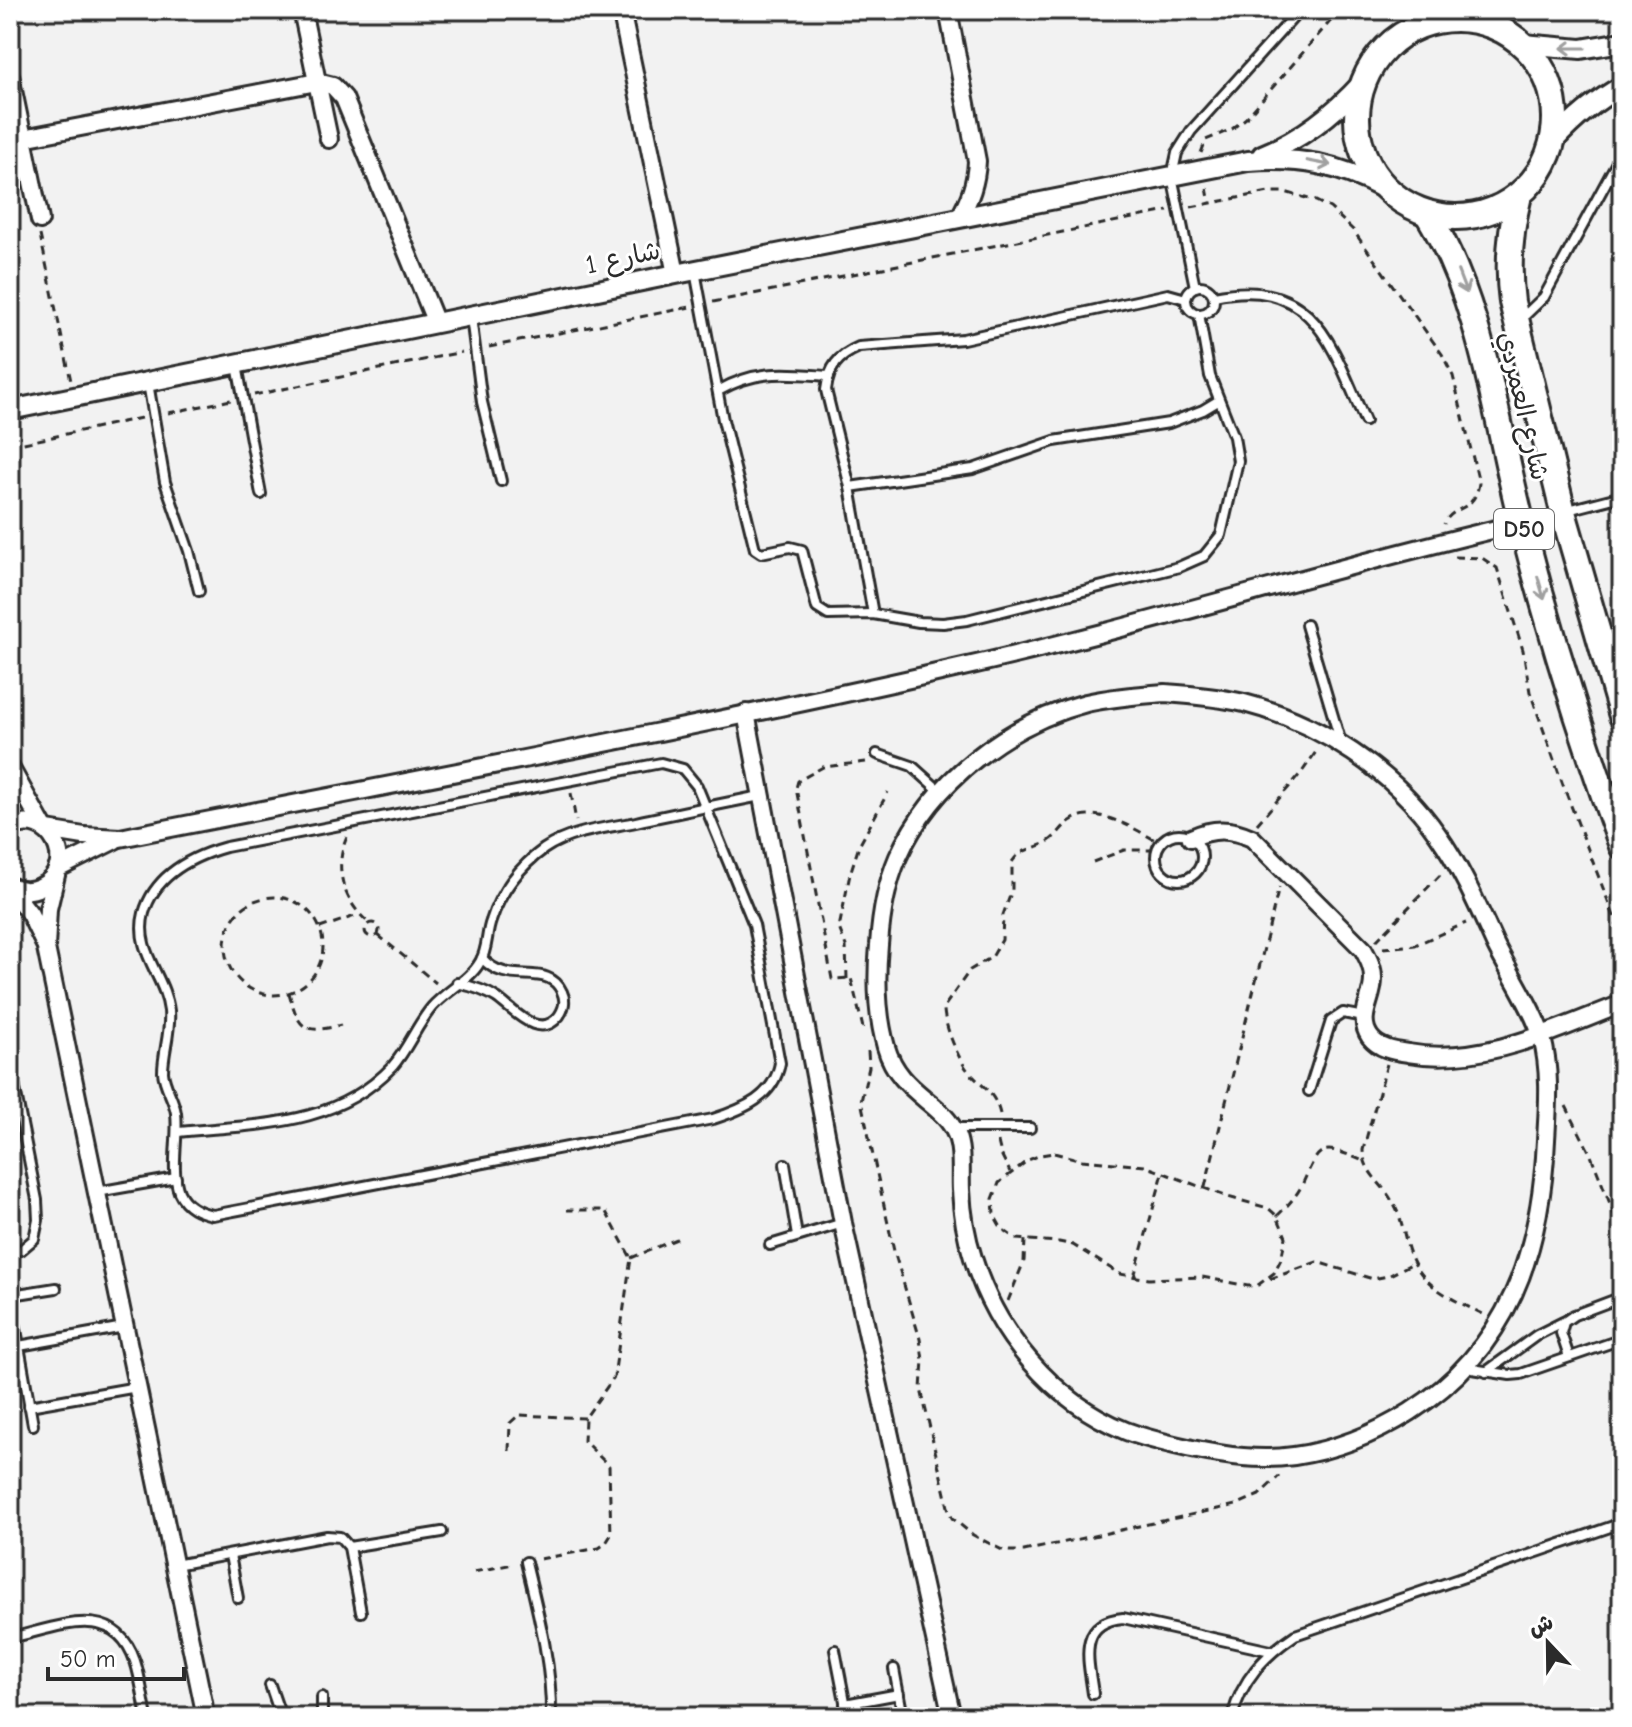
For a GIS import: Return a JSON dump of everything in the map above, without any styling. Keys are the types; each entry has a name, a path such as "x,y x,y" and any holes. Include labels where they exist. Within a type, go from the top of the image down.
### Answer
{"main road":[{"path":"1391,42 1403,10"},
{"path":"1491,18 1523,44 1538,60 1548,78 1556,120 1553,142 1546,162 1534,180 1519,195 1498,208 1475,216 1451,217 1427,213 1385,189 1368,166 1358,139 1356,111 1362,83 1369,68 1391,42 1410,30 1430,21 1491,18"},
{"name":"شارع العمردي","path":"1519,195 1510,237 1509,259 1516,323 1563,512 1622,716"},
{"name":"شارع العمردي","path":"1427,213 1451,255 1468,299 1522,523 1575,705 1622,846"}],"street":[{"path":"302,10 329,139"},
{"path":"621,10 676,274"},
{"path":"948,10 977,161 976,181 970,200 959,218"},
{"path":"1523,44 1581,49 1622,42"},
{"path":"10,76 40,220"},
{"path":"23,138 317,82 333,86 344,98 436,323"},
{"name":"شارع 1","path":"1248,161 1281,148 1311,130 1339,109 1362,83"},
{"path":"1553,142 1575,118 1622,86"},
{"name":"شارع 1","path":"10,408 1248,161 1284,158 1319,162 1354,172 1385,189"},
{"path":"10,828 25,823 84,836 120,838 746,713 1070,642 1448,540 1522,523"},
{"path":"1165,693 1207,696 1248,704 1288,718 1342,747 1369,764 1402,792 1437,833 1454,860 1542,1035 1549,1083 1540,1208 1534,1238 1520,1281 1501,1322 1466,1368 1430,1399 1389,1425 1345,1443 1298,1455 1261,1459 1170,1444 1126,1431 1086,1410 1050,1383 1020,1350 983,1285 966,1228 959,1147 953,1128 898,1074 887,1052 877,968 884,898 897,860 916,824 941,792 971,763 1005,738 1042,719 1082,704 1123,696 1165,693"},
{"path":"746,713 843,1223 952,1717"},
{"path":"10,767 45,829 57,844 60,861 48,909 46,948"},
{"path":"1191,838 1206,831 1222,829 1246,835 1264,848 1366,949 1373,975 1364,1017 1365,1027 1375,1043 1396,1051 1432,1056 1469,1054 1542,1035 1622,1004"},
{"path":"10,887 35,889 51,879 57,870 120,838"},
{"path":"10,887 30,914 46,948 206,1717"}],"lane":[{"path":"1195,287 1172,176 1177,153 1191,131 1300,10"},
{"path":"1516,323 1544,297 1622,153"},
{"path":"695,270 718,391 755,549 761,553 790,547 802,550 817,608 828,615 873,614 919,622 967,620 1179,567 1204,556 1221,535 1238,461 1234,437 1210,376 1199,314"},
{"path":"1195,287 1206,287 1214,296 1210,311 1199,314 1189,309 1187,294 1195,287"},
{"path":"1214,296 1235,291 1266,293 1296,304 1309,315 1330,343 1365,421"},
{"path":"873,614 850,487 826,390 834,363 845,353 859,347 963,339 1168,294 1186,299"},
{"path":"471,316 482,402 501,481"},
{"path":"237,364 261,494"},
{"path":"718,391 753,375 828,376"},
{"path":"148,382 165,482 199,591"},
{"path":"850,487 953,473 1054,441 1169,423 1218,401"},
{"path":"1563,512 1622,496"},
{"path":"1306,625 1342,747"},
{"path":"877,754 912,766 941,792"},
{"path":"661,763 683,769 691,777 706,807 754,925 773,1021 780,1063 778,1076 761,1097 713,1119 213,1215 199,1212 187,1204 179,1192 176,1178 178,1132 174,1102 163,1072 170,1023 168,1007 164,991 146,958 142,937 144,914 152,894 175,870 204,853 661,763"},
{"path":"178,1132 316,1115 372,1087 394,1065 421,1022 447,992 474,970 482,958 491,920 512,880 528,861 547,847 579,834 762,796"},
{"path":"1171,835 1191,838 1202,855 1199,868 1189,878 1176,880 1163,874 1156,863 1158,846 1171,835"},
{"path":"457,983 496,997 536,1025 547,1025 562,1011 564,1000 554,982 534,974 503,974 482,958"},
{"path":"1309,1091 1331,1021 1343,1013 1364,1017"},
{"path":"10,1064 38,1210 34,1239 21,1250 10,1252"},
{"path":"953,1128 1030,1128"},
{"path":"785,1164 797,1236"},
{"path":"97,1192 176,1178"},
{"path":"770,1245 843,1223"},
{"path":"33,1425 10,1301 18,1294 56,1288"},
{"path":"1486,1372 1537,1335 1574,1315 1622,1297"},
{"path":"1564,1322 1561,1333 1569,1357"},
{"path":"19,1346 125,1327"},
{"path":"1466,1368 1521,1374 1622,1339"},
{"path":"29,1406 137,1387"},
{"path":"1232,1717 1237,1698 1251,1672 1271,1651 1295,1635 1622,1523"},
{"path":"349,1547 442,1532"},
{"path":"174,1565 334,1535 349,1547 361,1612"},
{"path":"230,1555 238,1598"},
{"path":"526,1562 551,1693 551,1717"},
{"path":"1093,1694 1087,1651 1089,1640 1102,1624 1113,1619 1123,1618 1271,1651"},
{"path":"10,1638 85,1623 107,1625 116,1631 132,1654 147,1717"},
{"path":"835,1650 848,1717"},
{"path":"894,1669 903,1717"},
{"path":"270,1685 281,1717"},
{"path":"845,1704 899,1694"},
{"path":"322,1697 322,1717"}],"path":[{"path":"1210,203 1201,150 1206,140 1232,129 1246,118 1340,10"},
{"path":"10,446 1210,203 1269,192 1285,192 1316,201 1330,208 1353,230 1442,354 1453,376 1479,483 1474,500 1446,518 1444,524 1448,540 1453,556 1459,559 1482,558 1490,562 1501,577 1523,650 1530,692 1622,937"},
{"path":"40,220 41,238 74,397"},
{"path":"1246,835 1293,783 1325,738"},
{"path":"569,781 579,834"},
{"path":"847,979 846,946 839,928 850,874 859,846 888,792"},
{"path":"1010,1172 1001,1154 997,1102 963,1065 944,1014 946,1000 970,970 992,957 1002,940 1003,915 1012,890 1012,862 1024,849 1045,844 1071,820 1087,815 1126,824 1158,846"},
{"path":"354,823 345,840 340,860 345,889 359,915 379,927 378,935"},
{"path":"1093,862 1124,850 1158,846"},
{"path":"1366,949 1454,860"},
{"path":"1205,1187 1283,868"},
{"path":"276,897 297,903 320,928 323,939 320,962 308,981 289,993 277,995 255,991 236,978 226,958 224,947 229,925 235,915 253,901 276,897"},
{"path":"320,928 359,915"},
{"path":"1366,949 1415,945 1482,915"},
{"path":"369,923 365,930 367,934 378,935 447,992"},
{"path":"289,993 297,1022 303,1027 341,1025"},
{"path":"1396,1051 1380,1082 1363,1161 1398,1211 1413,1262 1422,1278 1454,1300 1501,1322"},
{"path":"1549,1083 1579,1128 1622,1234"},
{"path":"1277,1216 1291,1203 1301,1187 1313,1158 1323,1151 1336,1150 1363,1161"},
{"path":"1267,1280 1274,1273 1285,1248 1286,1237 1277,1216 1258,1203 1228,1197 1163,1172 1135,1164 1098,1162 1054,1153 1041,1155 1010,1172 999,1183 993,1199 994,1215 1002,1229 1016,1239 1073,1245 1107,1268 1134,1277 1164,1280 1202,1277 1248,1286 1267,1280 1317,1262 1365,1278 1381,1279 1413,1262"},
{"path":"1134,1277 1163,1172"},
{"path":"474,1572 599,1548 611,1535 609,1466 584,1441 585,1418 614,1377 631,1258 605,1210 567,1210"},
{"path":"631,1258 679,1238"},
{"path":"1001,1319 1024,1261 1025,1240"},
{"path":"509,1451 510,1423 519,1415 585,1418"}]}
